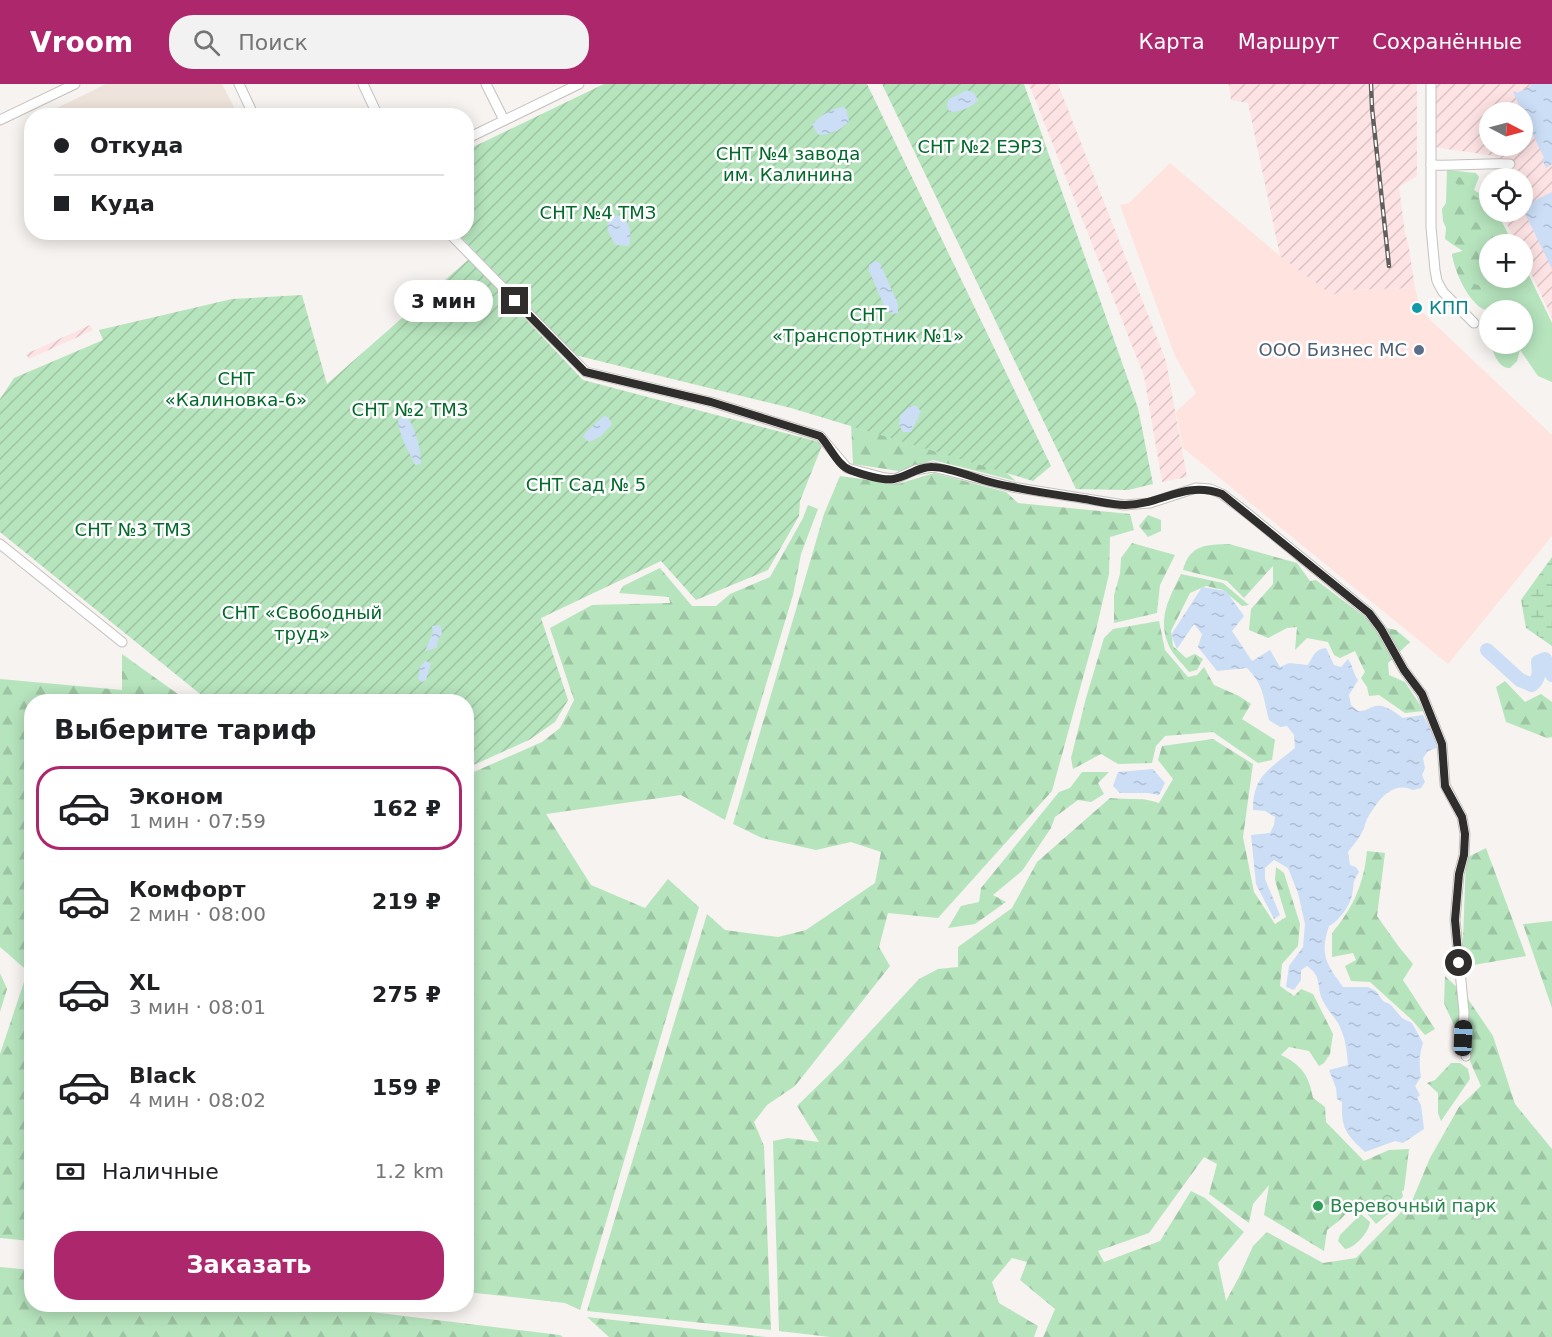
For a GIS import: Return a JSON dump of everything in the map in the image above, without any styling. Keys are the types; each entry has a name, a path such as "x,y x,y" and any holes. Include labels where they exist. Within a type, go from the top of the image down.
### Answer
{"street":[{"path":"25,108 75,84"},
{"path":"239,84 250,108"},
{"path":"363,84 374,108"},
{"path":"486,84 504,120"},
{"path":"474,135 579,84"},
{"path":"1431,84 1431,227 1437,281 1443,292 1474,323"},
{"path":"0,120 24,108"},
{"path":"1431,165 1510,164"},
{"path":"456,240 585,372 711,402 820,436 847,468 895,479 915,470 933,467 1012,487 1124,505 1149,503 1196,488 1210,489 1222,494 1247,513 1369,613 1381,629 1404,670 1422,694 1442,744 1445,786 1462,817 1465,834 1455,920 1466,1056"},
{"path":"0,544 122,642"}],"shaded area":[{"path":"106,84 222,84 234,108 57,108"},
{"path":"1029,84 1058,84 1166,361 1187,477 1162,482 1144,376"},
{"path":"1229,84 1417,84 1417,176 1399,187 1415,288 1345,290 1332,295 1280,256 1248,103 1231,100"},
{"path":"1435,84 1552,84 1552,318 1533,277 1533,234 1512,234 1506,222 1533,222 1533,168 1495,168 1495,156 1533,156 1533,102 1479,102 1479,154 1434,147"},
{"path":"1170,163 1280,256 1332,295 1345,290 1415,288 1421,311 1552,435 1552,536 1448,664 1183,448 1176,412 1196,393 1175,356 1120,205 1129,203"},
{"path":"90,325 93,330 29,359 26,354"}],"green space":[{"path":"604,84 867,84 1051,466 1033,481 791,408 577,357 464,240 474,240 474,147"},
{"name":"СНТ №2 ЕЭРЗ","path":"882,84 1024,84 1138,408 1153,484 1128,490 1076,489"},
{"path":"1447,170 1476,173 1479,177 1474,190 1479,193 1479,222 1502,222 1508,234 1479,234 1479,288 1533,288 1533,284 1552,323 1552,382 1538,376 1523,354 1533,354 1533,300 1479,300 1479,306 1464,288 1452,254 1463,251 1445,239 1446,228 1442,209 1446,203"},
{"path":"1455,176 1466,179 1472,192 1479,198 1479,209 1474,213 1475,222 1500,229 1505,234 1479,234 1479,264 1471,271 1471,280 1479,288 1493,291 1482,293 1485,300 1479,300 1479,303 1464,287 1454,263 1452,254 1463,251 1449,242 1456,228 1448,220 1447,213 1458,204 1463,191 1453,180"},
{"path":"469,259 583,380 823,443 800,501 799,516 768,570 696,600 661,561 541,618 568,700 555,722 529,740 474,765 474,694 200,694 0,532 0,399 14,378 103,340 99,330 232,299 302,295 327,384"},
{"path":"1494,354 1519,354 1517,361 1510,368 1503,366"},
{"path":"851,424 963,436 1016,481 933,460 899,471 853,464"},
{"path":"934,473 1006,492 1018,503 1130,514 1134,530 1110,537 1109,574 1052,791 938,918 888,913 879,947 890,966 795,1086 767,1105 754,1122 764,1146 771,1330 587,1311 707,914 725,930 778,937 806,930 875,883 881,852 851,842 816,850 762,838 733,824 824,514 840,476 898,484"},
{"path":"808,505 818,509 801,554 793,595 725,820 681,795 546,814 591,885 645,908 668,879 699,907 580,1310 565,1303 474,1293 474,772 542,742 560,728 574,700 550,628 592,605 670,603 669,597 619,593 623,586 660,568 692,606 716,606 730,594 770,577"},
{"path":"1148,515 1161,520 1161,531 1148,537 1139,526"},
{"path":"1132,543 1175,555 1160,585 1157,613 1114,623 1114,595 1120,574 1121,558"},
{"path":"1229,544 1297,563 1310,581 1316,580 1377,626 1396,630 1410,642 1388,663 1389,675 1405,682 1424,711 1405,713 1379,695 1369,696 1367,687 1361,678 1365,672 1355,651 1340,658 1334,655 1328,642 1307,638 1295,650 1297,627 1287,628 1268,638 1249,630 1251,609 1273,584 1273,566 1244,598 1227,581 1183,570 1190,555 1200,548"},
{"path":"1552,557 1552,646 1526,628 1521,600"},
{"path":"1181,574 1223,583 1249,605 1242,606 1223,590 1206,586 1190,593 1171,631 1173,646 1186,658 1195,654 1203,659 1197,670 1189,672 1171,649 1164,626 1166,609"},
{"path":"1159,621 1165,650 1188,677 1197,675 1204,667 1214,685 1251,704 1242,719 1275,740 1272,760 1258,763 1213,732 1165,736 1156,746 1152,763 1118,764 1101,754 1073,769 1071,758 1104,638 1113,629"},
{"path":"122,654 178,694 24,694 24,968 0,947 0,679 122,690"},
{"path":"1505,681 1525,702 1541,694 1552,702 1552,737 1547,738 1506,722 1496,687"},
{"path":"1213,739 1253,764 1243,837 1254,892 1275,924 1286,917 1275,880 1276,867 1284,873 1300,924 1298,946 1282,964 1280,986 1294,996 1301,989 1313,994 1333,1034 1330,1054 1319,1066 1309,1051 1289,1047 1281,1055 1299,1067 1307,1077 1313,1098 1325,1107 1326,1122 1364,1161 1389,1150 1409,1149 1404,1190 1373,1208 1354,1205 1327,1230 1324,1251 1264,1215 1269,1185 1253,1204 1249,1223 1209,1194 1217,1164 1204,1157 1149,1233 1098,1251 1104,1262 1160,1241 1191,1191 1205,1198 1244,1232 1218,1263 1226,1301 1253,1246 1267,1232 1323,1263 1356,1258 1412,1201 1430,1158 1459,1107 1481,1086 1444,1003 1445,976 1466,996 1493,1036 1515,1104 1552,1149 1552,1337 1043,1337 1055,1309 1020,1280 1027,1262 1012,1258 992,1282 999,1303 1038,1326 1034,1337 830,1337 779,1331 773,1141 788,1138 819,1142 797,1106 841,1063 919,979 938,969 958,967 958,947 1012,908 1037,862 1110,798 1141,799 1159,803 1173,779 1158,760 1162,746"},
{"path":"1082,772 1109,772 1098,783 1104,794 1091,802 1078,800 1055,817 1051,828 1022,871 993,895 1006,902 975,924 948,928 961,906 979,902 981,888 1059,792 1070,788"},
{"path":"1486,848 1526,956 1462,967 1466,858"},
{"path":"1367,851 1385,853 1377,916 1413,964 1403,980 1435,1029 1425,1035 1370,982 1351,981 1345,966 1356,960 1353,953 1332,957 1332,933 1356,895"},
{"path":"1552,921 1552,1008 1523,924"},
{"path":"0,973 7,989 0,1012"},
{"path":"24,982 24,1240 0,1238 0,1054"},
{"path":"1451,1063 1460,1063 1468,1069 1470,1079 1441,1121 1438,1113 1438,1093 1427,1083 1435,1080"},
{"path":"1401,1188 1403,1196 1394,1209 1376,1224 1365,1211 1382,1196"},
{"path":"1361,1214 1370,1222 1369,1226 1357,1243 1345,1249 1338,1241 1340,1235"},
{"path":"0,1267 24,1269 24,1312 371,1312 563,1337 0,1337"},
{"path":"587,1317 767,1337 609,1337"}],"water":[{"path":"1531,84 1552,84 1552,164 1546,168 1533,135 1533,102 1518,102 1513,92 1517,93"},
{"path":"967,90 974,93 978,100 965,109 949,112 947,105 949,99"},
{"path":"844,107 849,121 836,131 819,135 812,124 823,115"},
{"path":"1552,192 1552,269 1529,222 1533,222 1533,202"},
{"path":"616,215 623,216 630,230 629,246 616,245 609,233 609,222"},
{"path":"875,261 880,263 898,304 898,313 892,314 885,308 869,271 869,265"},
{"path":"910,406 917,406 921,412 911,432 903,432 899,425 900,416"},
{"path":"404,412 417,437 421,464 415,465 400,432 398,420"},
{"path":"604,416 608,417 612,424 600,437 589,442 583,437"},
{"path":"1202,587 1226,591 1244,616 1232,631 1252,661 1270,650 1280,667 1289,663 1308,665 1317,651 1326,648 1334,665 1341,667 1348,659 1350,662 1358,680 1349,695 1351,705 1358,711 1381,706 1389,708 1403,718 1423,715 1436,740 1437,748 1428,751 1423,758 1425,768 1422,775 1425,782 1421,788 1413,790 1398,788 1386,794 1371,812 1361,835 1348,852 1350,865 1356,867 1359,872 1349,904 1340,917 1329,926 1325,945 1329,966 1343,987 1368,987 1376,991 1383,1001 1391,1005 1402,1018 1412,1023 1423,1043 1420,1060 1421,1077 1415,1086 1420,1095 1417,1098 1421,1105 1424,1129 1403,1143 1395,1141 1365,1152 1349,1135 1342,1119 1342,1102 1337,1099 1336,1088 1329,1070 1348,1065 1345,1043 1338,1023 1322,999 1315,974 1307,966 1301,970 1301,980 1294,990 1286,987 1289,966 1303,947 1305,924 1298,893 1288,868 1274,860 1265,868 1265,879 1280,915 1274,919 1256,884 1251,835 1270,833 1274,825 1275,817 1265,811 1253,810 1256,788 1265,774 1295,748 1294,735 1287,726 1280,727 1269,720 1260,686 1247,668 1217,671 1198,647 1202,634 1194,624 1177,649 1171,635"},
{"path":"440,625 442,633 437,648 425,651 433,632 432,626"},
{"path":"425,661 431,663 426,680 422,682 418,679 420,667"},
{"path":"1153,769 1165,783 1159,795 1120,793 1113,786 1118,772"}],"waterway":[{"path":"1487,650 1520,680 1532,685 1538,675 1538,662 1545,659 1552,675"}],"railway":[{"path":"1371,84 1389,266"}],"place":[{"name":"КПП","path":"1417,308"},
{"name":"ООО Бизнес МС","path":"1419,350"},
{"name":"Веревочный парк","path":"1318,1206"}],"route":[{"path":"515,301 585,372 711,402 820,436 829,444 840,462 855,471 895,479 915,470 933,467 1012,487 1124,505 1149,503 1196,488 1210,489 1222,494 1369,613 1381,629 1404,670 1422,694 1442,744 1445,786 1462,817 1465,834 1455,920 1459,963"}],"park label":[{"name":"СНТ №4 завода им. Калинина","path":"788,164"},
{"name":"СНТ №4 ТМЗ","path":"598,213"},
{"name":"СНТ «Транспортник №1»","path":"868,325"},
{"name":"СНТ «Калиновка-6»","path":"236,389"},
{"name":"СНТ №2 ТМЗ","path":"410,410"},
{"name":"СНТ Сад № 5","path":"586,485"},
{"name":"СНТ №3 ТМЗ","path":"133,530"},
{"name":"СНТ «Свободный труд»","path":"302,623"}]}
